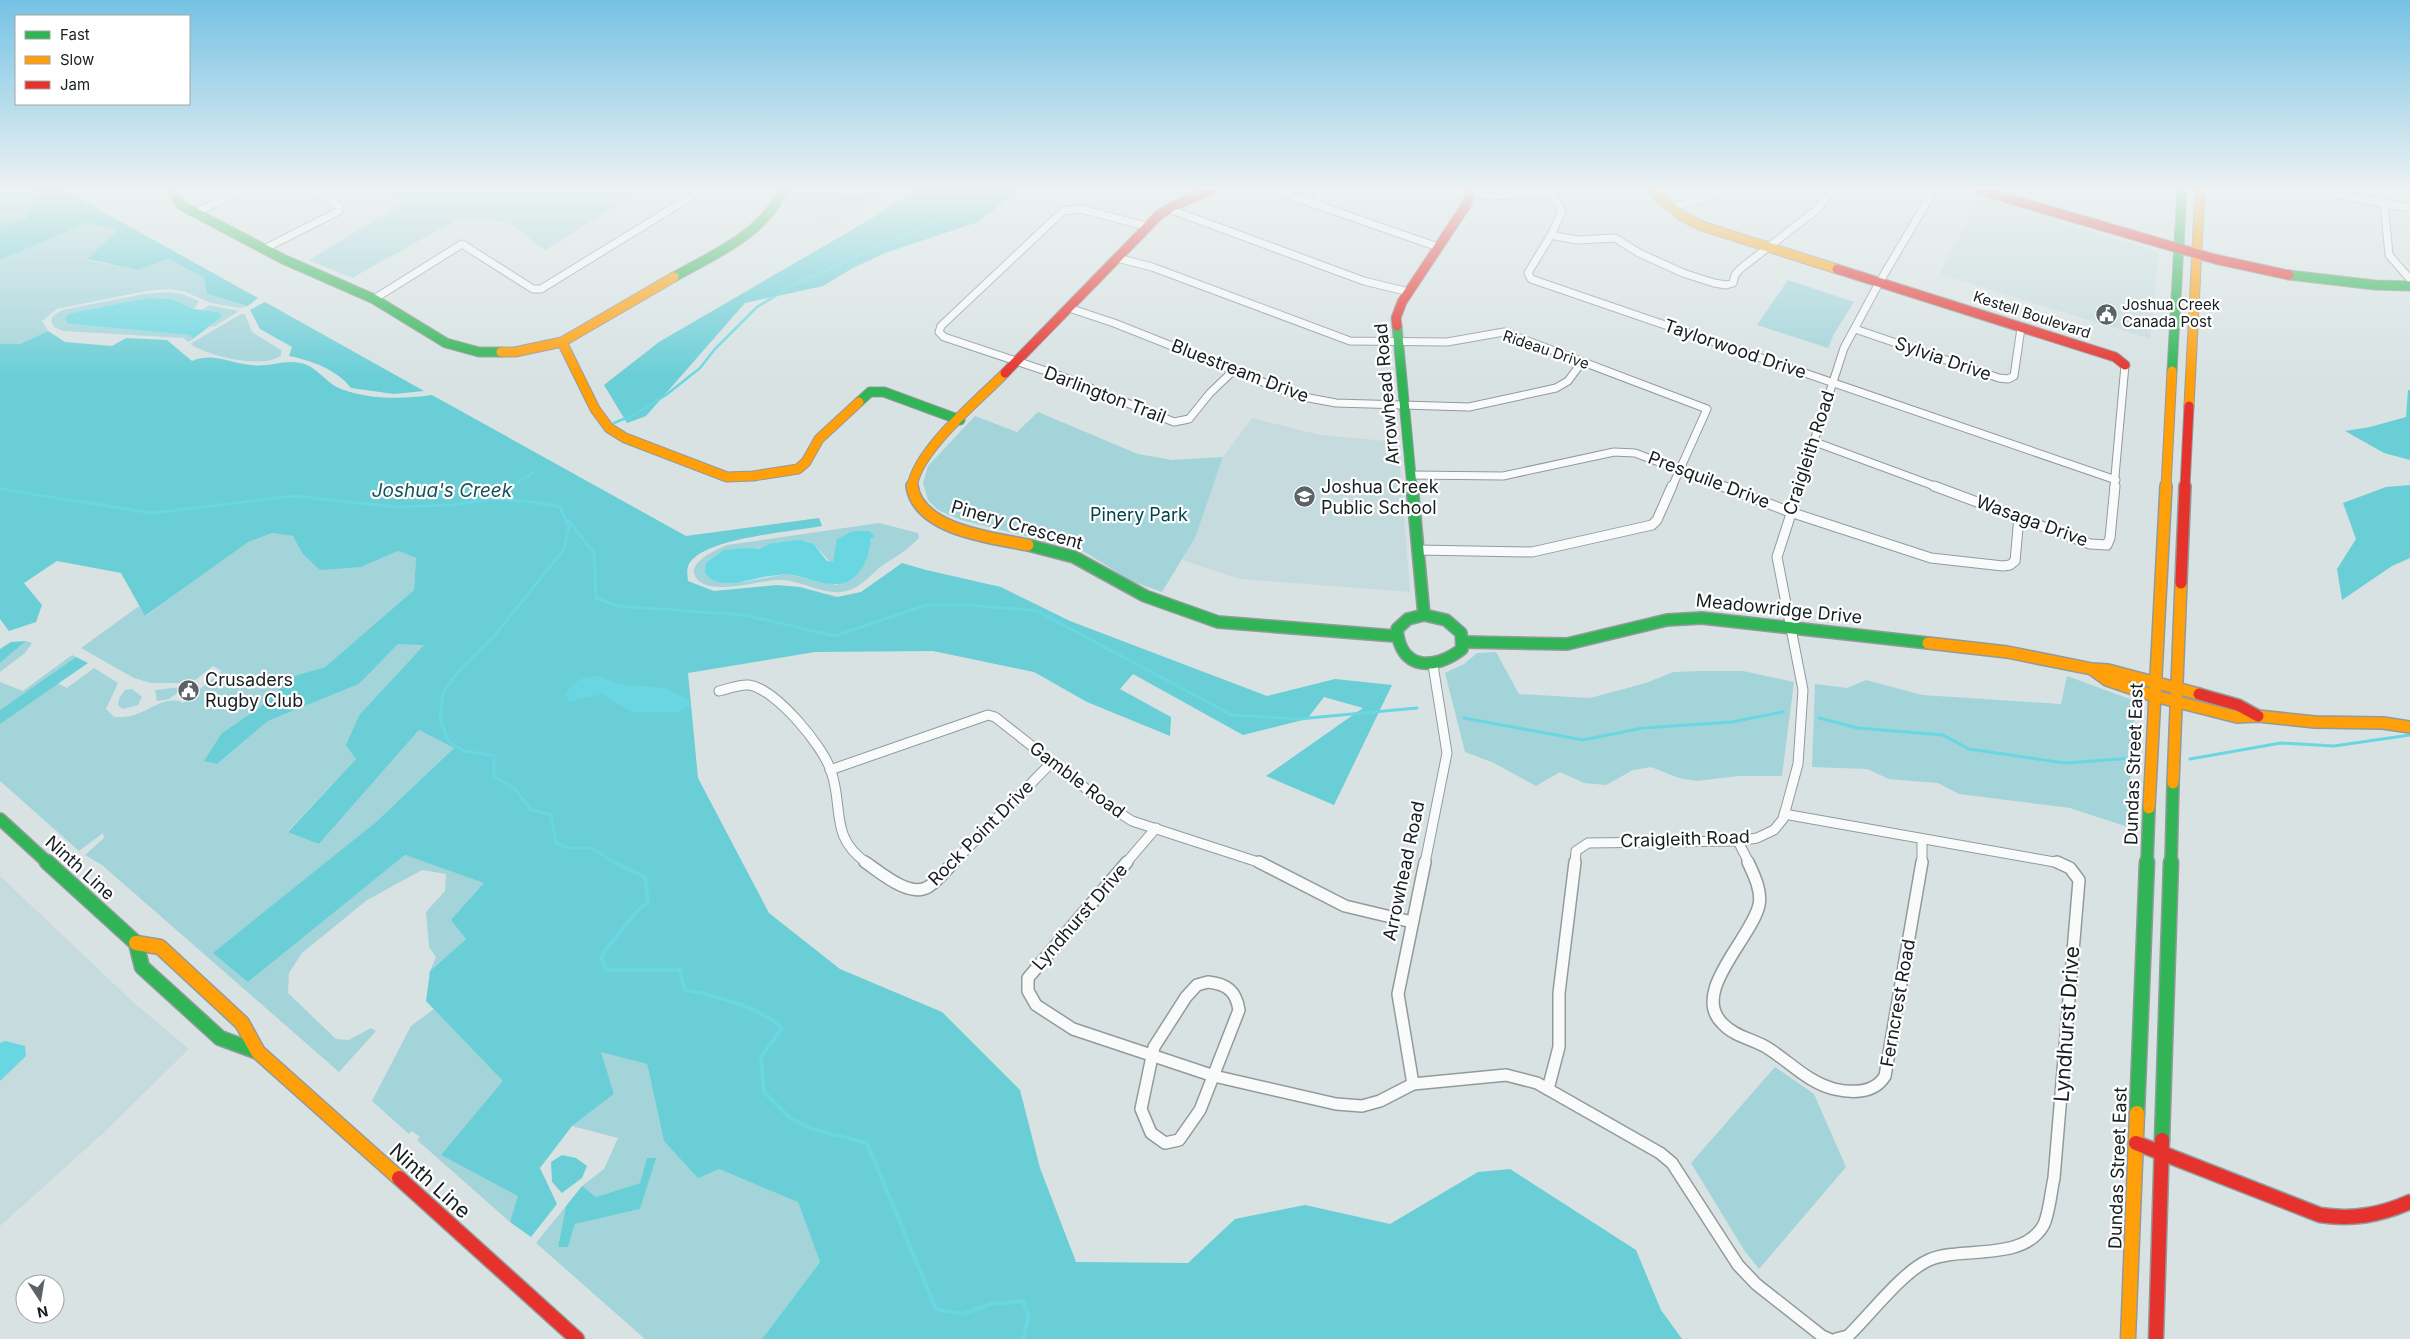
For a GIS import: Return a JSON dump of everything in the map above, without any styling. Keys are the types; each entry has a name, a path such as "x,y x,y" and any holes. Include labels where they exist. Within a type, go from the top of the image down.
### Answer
{"street":[{"path":"272,252 374,300 436,341 456,348 477,352 506,352 562,342 605,319 714,252"},
{"path":"374,300 449,252"},
{"path":"475,252 533,289 541,289 600,252"},
{"name":"Darlington Trail","path":"1019,252 938,332 944,337 1058,375 1150,414 1179,422 1189,420 1210,393 1233,371"},
{"name":"Pinery Crescent","path":"1123,252 924,456 913,474 912,485 918,505 942,522 1069,555 1135,592 1214,621 1395,636"},
{"path":"1287,252 1364,281 1408,292"},
{"name":"Arrowhead Road","path":"1424,615 1398,342 1398,312 1408,292 1434,252"},
{"name":"Taylorwood Drive","path":"1540,252 1528,273 1531,279 2116,480"},
{"path":"1638,252 1662,264 1722,286 1731,285 1740,269 1763,252"},
{"name":"Kestell Boulevard","path":"1783,252 2115,358 2125,365"},
{"name":"Craigleith Road","path":"1548,1089 1559,1047 1559,993 1578,848 1584,844 1597,842 1738,840 1757,838 1774,830 1784,814 1798,764 1803,690 1777,557 1778,549 1815,442 1844,348 1897,252"},
{"name":"Dundas Street East","path":"2128,1339 2154,696 2179,252"},
{"path":"2389,252 2410,279"},
{"path":"2156,1339 2175,702 2198,253 2215,259 2294,276 2375,285 2410,286"},
{"name":"Rideau Drive","path":"1117,258 1152,267 1350,341 1447,342 1504,332 1707,409 1679,468"},
{"name":"Bluestream Drive","path":"1069,308 1114,323 1298,396 1326,402 1469,407 1552,389 1568,381 1582,362"},
{"name":"Sylvia Drive","path":"1855,329 2008,379 2014,376 2021,328"},
{"path":"562,342 595,409 613,430 625,438 727,477 746,477 798,469 806,462 819,438 870,392 884,392 960,420"},
{"name":"Wasaga Drive","path":"1815,442 2090,544 2107,545 2110,538 2116,480 2125,365"},
{"name":"Presquile Drive","path":"1411,475 1503,476 1622,452 1646,456 1790,512 1935,559 2006,566 2015,561 2019,517"},
{"path":"1418,550 1532,552 1652,524 1657,520 1679,468"},
{"path":"1424,615 1446,620 1461,633 1462,649 1451,661 1433,665 1414,661 1399,650 1395,636 1397,629 1408,619 1424,615"},
{"name":"Meadowridge Drive","path":"1463,642 1567,644 1685,618 1790,627 2007,652 2092,670 2108,670 2238,705 2258,716"},
{"name":"Arrowhead Road","path":"1413,1084 1399,1010 1398,994 1447,753 1433,665"},
{"name":"Meadowridge Drive","path":"2092,670 2107,680 2154,696 2237,717 2258,716 2315,722 2382,723 2410,727"},
{"name":"Rock Point Drive","path":"719,691 750,684 767,692 798,721 830,770 839,825 847,845 863,860 913,890 924,890 930,886 1052,762"},
{"name":"Gamble Road","path":"830,770 988,715 995,718 1117,812 1132,821 1253,859 1345,906 1412,922"},
{"name":"Lyndhurst Drive","path":"1784,814 2054,862 2070,868 2079,880 2054,1178 2043,1226 2029,1239 2012,1247 1928,1260 1921,1264 1848,1336 1836,1339"},
{"name":"Ninth Line","path":"0,820 136,943 160,947 242,1023 258,1052 577,1339"},
{"name":"Lyndhurst Drive","path":"1156,828 1028,978 1028,991 1036,1005 1073,1029 1153,1056 1214,1076 1336,1104 1362,1106 1380,1101 1413,1084 1485,1075 1506,1075 1537,1083 1642,1141 1666,1158 1701,1205 1738,1265 1756,1284 1822,1336 1829,1339"},
{"name":"Ferncrest Road","path":"1738,840 1756,882 1759,906 1754,919 1721,975 1712,1002 1714,1015 1724,1026 1766,1047 1811,1080 1833,1089 1849,1091 1873,1089 1881,1084 1885,1076 1922,865 1922,840"},
{"name":"Ninth Line","path":"136,943 142,967 220,1038 258,1052"},
{"path":"1208,982 1222,983 1231,988 1238,998 1239,1010 1200,1110 1180,1140 1165,1143 1151,1133 1141,1109 1153,1056 1154,1047 1197,985 1208,982"},
{"path":"2136,1144 2304,1210 2336,1219 2376,1218 2410,1202"}],"shaded area":[{"path":"0,252 18,252 0,260"},
{"path":"94,252 176,252 258,298 248,306 207,294 204,278 169,259 138,270 87,259"},
{"path":"813,252 887,252 853,268 823,286 745,303 646,416 627,423 604,385 659,342"},
{"path":"1951,252 2159,252 2150,339 1940,274"},
{"path":"146,298 172,299 194,309 218,312 223,316 193,339 190,335 69,324 65,319 68,314"},
{"path":"265,302 424,391 394,394 351,388 331,371 306,360 289,356 292,347 260,329 250,310"},
{"path":"48,331 65,342 112,346 126,338 167,340 192,361 214,358 258,366 286,362 300,363 312,368 337,387 352,393 375,397 398,398 432,395 686,536 819,518 822,526 735,540 718,545 693,559 688,566 688,581 714,591 777,585 800,587 837,597 861,592 902,563 1001,587 1070,621 1267,696 1335,679 1392,685 1334,805 1266,776 1363,708 1324,697 1307,719 1243,735 1133,674 1120,689 1171,717 1170,736 1087,702 1034,672 933,651 815,652 688,673 698,778 769,913 840,969 942,1012 1020,1090 1040,1168 1076,1262 1188,1263 1235,1219 1305,1205 1390,1224 1478,1172 1510,1169 1636,1250 1661,1310 1682,1339 762,1339 820,1262 798,1202 719,1169 698,1178 664,1141 647,1064 601,1052 614,1094 572,1126 540,1168 557,1204 531,1237 510,1222 518,1196 441,1155 503,1081 426,1001 430,971 466,939 451,920 484,883 405,855 248,982 213,953 375,823 454,748 419,730 319,844 288,832 356,759 346,745 360,714 424,645 398,644 359,684 268,721 217,764 204,761 222,733 260,707 291,677 325,667 414,590 416,558 398,551 361,567 320,570 302,553 293,536 272,533 248,542 145,616 121,573 57,561 24,583 42,605 36,622 9,631 0,619 0,344 20,344"},
{"path":"2408,390 2410,390 2410,460 2384,453 2345,431 2370,427 2406,417"},
{"name":"Joshua Creek Public School","path":"1252,418 1320,435 1398,442 1410,592 1240,579 1182,560 1195,538 1223,457"},
{"path":"2410,485 2410,558 2392,566 2342,600 2337,569 2356,539 2343,503 2386,487"},
{"path":"853,531 870,531 875,537 870,539 870,547 862,568 848,582 830,584 793,575 785,575 727,583 711,579 705,573 706,563 724,550 759,549 772,543 799,540 813,543 827,561 833,562 837,539"},
{"path":"26,641 0,663 0,649 11,642"},
{"path":"76,657 88,663 0,724 0,710"},
{"path":"599,676 618,684 665,688 689,700 691,705 679,712 632,712 602,694 569,702 565,693 580,679"},
{"path":"0,876 133,1002 189,1049 100,1136 0,1226"},
{"path":"5,1041 25,1046 26,1056 0,1081 0,1043"},
{"path":"562,1155 576,1158 587,1166 582,1178 562,1193 552,1182 551,1162"},
{"path":"647,1158 656,1158 640,1209 575,1224 568,1247 558,1247 566,1206 582,1186 596,1197 640,1183"}],"green space":[{"path":"18,252 95,252 87,260 138,270 169,259 204,278 207,294 248,306 240,308 211,303 183,291 170,289 146,291 57,309 42,321 48,331 20,344 0,344 0,260"},
{"path":"321,252 398,252 352,278 309,260"},
{"path":"1788,280 1854,302 1834,334 1828,348 1757,325"},
{"path":"166,292 182,294 199,301 194,309 172,299 146,298 69,314 69,324 190,335 193,339 188,342 184,338 63,331 54,327 51,321 53,316 62,310 144,294"},
{"path":"209,305 239,311 215,326 210,327 223,316 218,312 202,310"},
{"path":"241,314 245,314 252,332 281,350 281,356 268,361 237,360 207,352 190,344"},
{"name":"Pinery Park","path":"1038,412 1138,454 1172,460 1223,457 1195,538 1162,592 1131,581 1085,552 961,520 938,510 928,500 923,483 928,466 975,416 1017,432"},
{"path":"879,523 918,533 919,538 861,584 846,591 837,592 820,590 784,580 730,587 707,585 699,581 694,573 694,568 697,564 706,556 727,545","holes":["853,531 868,531 875,537 870,539 870,547 865,561 855,572 837,585 787,574 743,582 745,548 755,550 777,542 807,541 813,543 830,562 833,562 835,554"]},
{"path":"272,533 293,536 302,553 361,567 398,551 416,558 414,590 325,667 289,678 260,707 222,733 217,764 268,721 359,684 398,644 425,644 360,714 356,759 288,831 319,844 419,730 454,748 375,823 248,982 405,855 485,883 452,920 466,939 430,971 436,957 429,947 426,912 445,891 446,874 422,870 367,900 302,953 289,973 288,993 336,1039 349,1040 371,1028 376,1031 339,1072 102,865 85,855 104,838 103,833 79,851 0,781 0,724 57,683 67,688 94,668 118,683 106,709 114,717 125,717 137,714 163,702 177,701 183,703 222,671 213,666 195,680 189,679 182,683 151,683 134,678 81,648 139,606 146,616 248,541"},
{"path":"26,641 32,643 25,653 0,672 0,663"},
{"path":"1496,652 1519,694 1590,698 1646,683 1673,672 1743,671 1794,682 1782,776 1739,776 1697,781 1679,778 1651,767 1633,770 1606,785 1584,783 1560,772 1536,786 1494,763 1465,752 1445,673 1464,664 1477,653"},
{"path":"72,655 76,657 0,710 0,682 23,691"},
{"path":"2067,676 2135,701 2128,827 2070,808 1959,794 1938,783 1889,779 1867,769 1812,767 1815,684 1847,688 1866,680 1922,695 2061,704"},
{"path":"184,688 169,699 157,701 155,690"},
{"path":"132,689 142,697 138,705 123,709 118,705 119,699 125,690"},
{"path":"434,1009 504,1081 442,1155 519,1196 510,1222 417,1140 420,1137 412,1131 409,1134 372,1101 411,1026"},
{"path":"600,1051 647,1064 664,1141 719,1169 798,1201 820,1262 762,1339 645,1339 536,1243 566,1206 558,1247 568,1247 575,1224 640,1209 647,1159 640,1183 596,1197 582,1186 604,1169 618,1138 572,1126 614,1094"},
{"path":"1775,1067 1814,1094 1846,1167 1759,1269 1744,1250 1691,1163"}],"waterway":[{"path":"614,423 636,414 666,395 700,368 715,349 757,307 792,286 866,252"},
{"path":"510,487 534,472"},
{"path":"491,499 512,486"},
{"name":"Joshua's Creek","path":"0,489 152,513 294,496 395,507 454,505 490,499 533,502 560,507 569,527 564,549 495,635 458,672 443,693 440,719 449,742 464,751 494,756 494,776 515,789 531,810 551,815 556,843 568,848 592,848 615,863"},
{"path":"567,519 594,553 596,598 617,606 745,615 835,636 926,605 971,605 1037,611 1232,715 1298,719 1417,708"},
{"path":"1464,718 1583,740 1643,728 1732,722 1783,712"},
{"path":"1819,718 1858,728 1943,735 1969,749 2064,763 2135,758"},
{"path":"2190,759 2281,743 2334,746 2410,735"},
{"path":"615,863 645,877 648,902 636,912 601,956 606,970 680,970 684,989 748,1007 782,1028 761,1057 764,1092 789,1117 812,1129 867,1143 936,1309 962,1314 991,1304 1023,1301 1029,1316 1023,1339"}],"traffic: fast":[{"path":"270,252 374,299 446,343 461,349 479,352 501,352"},
{"path":"674,277 717,252"},
{"path":"2172,371 2179,252"},
{"path":"2289,275 2375,285 2410,286"},
{"path":"1397,326 1424,615"},
{"path":"859,402 870,392 884,392 960,420"},
{"path":"1028,545 1074,557 1145,596 1218,622 1395,636"},
{"path":"1424,615 1446,620 1461,633 1462,649 1442,662 1420,663 1410,659 1403,652 1398,642 1397,629 1408,619 1424,615"},
{"path":"1463,642 1567,644 1667,620 1702,618 1928,643"},
{"path":"2162,1140 2173,783"},
{"path":"2137,1113 2149,808"},
{"path":"0,819 136,943 142,967 220,1038 258,1052"}],"traffic: slow":[{"path":"1785,252 1837,269"},
{"path":"2189,406 2197,252"},
{"path":"501,352 515,352 562,342 674,277"},
{"path":"562,342 595,409 609,428 625,438 727,477 753,476 798,469 806,462 819,439 859,402"},
{"path":"2149,808 2172,371"},
{"path":"1005,373 930,450 914,474 912,487 914,499 933,518 959,529 987,537 1028,545"},
{"path":"2173,783 2181,583"},
{"path":"1928,643 2007,652 2092,669 2108,670 2199,694"},
{"path":"2092,669 2107,680 2154,696 2237,717 2258,716 2315,722 2383,723 2410,727"},
{"path":"136,943 160,947 242,1023 258,1052 399,1178"},
{"path":"2128,1339 2137,1113"}],"traffic: jam":[{"path":"1005,373 1122,252"},
{"path":"1397,326 1396,318 1402,302 1435,252"},
{"path":"2193,252 2289,275"},
{"path":"1837,269 2115,357 2125,365"},
{"path":"2181,583 2189,406"},
{"path":"2199,694 2238,705 2258,716"},
{"path":"2156,1339 2162,1140"},
{"path":"2136,1143 2320,1215 2344,1218 2366,1216 2388,1211 2410,1202"},
{"path":"399,1178 577,1339"}],"place":[{"name":"Joshua Creek Canada Post","path":"2106,314"},
{"name":"Joshua Creek Public School","path":"1305,497"},
{"name":"Crusaders Rugby Club","path":"189,690"}]}
